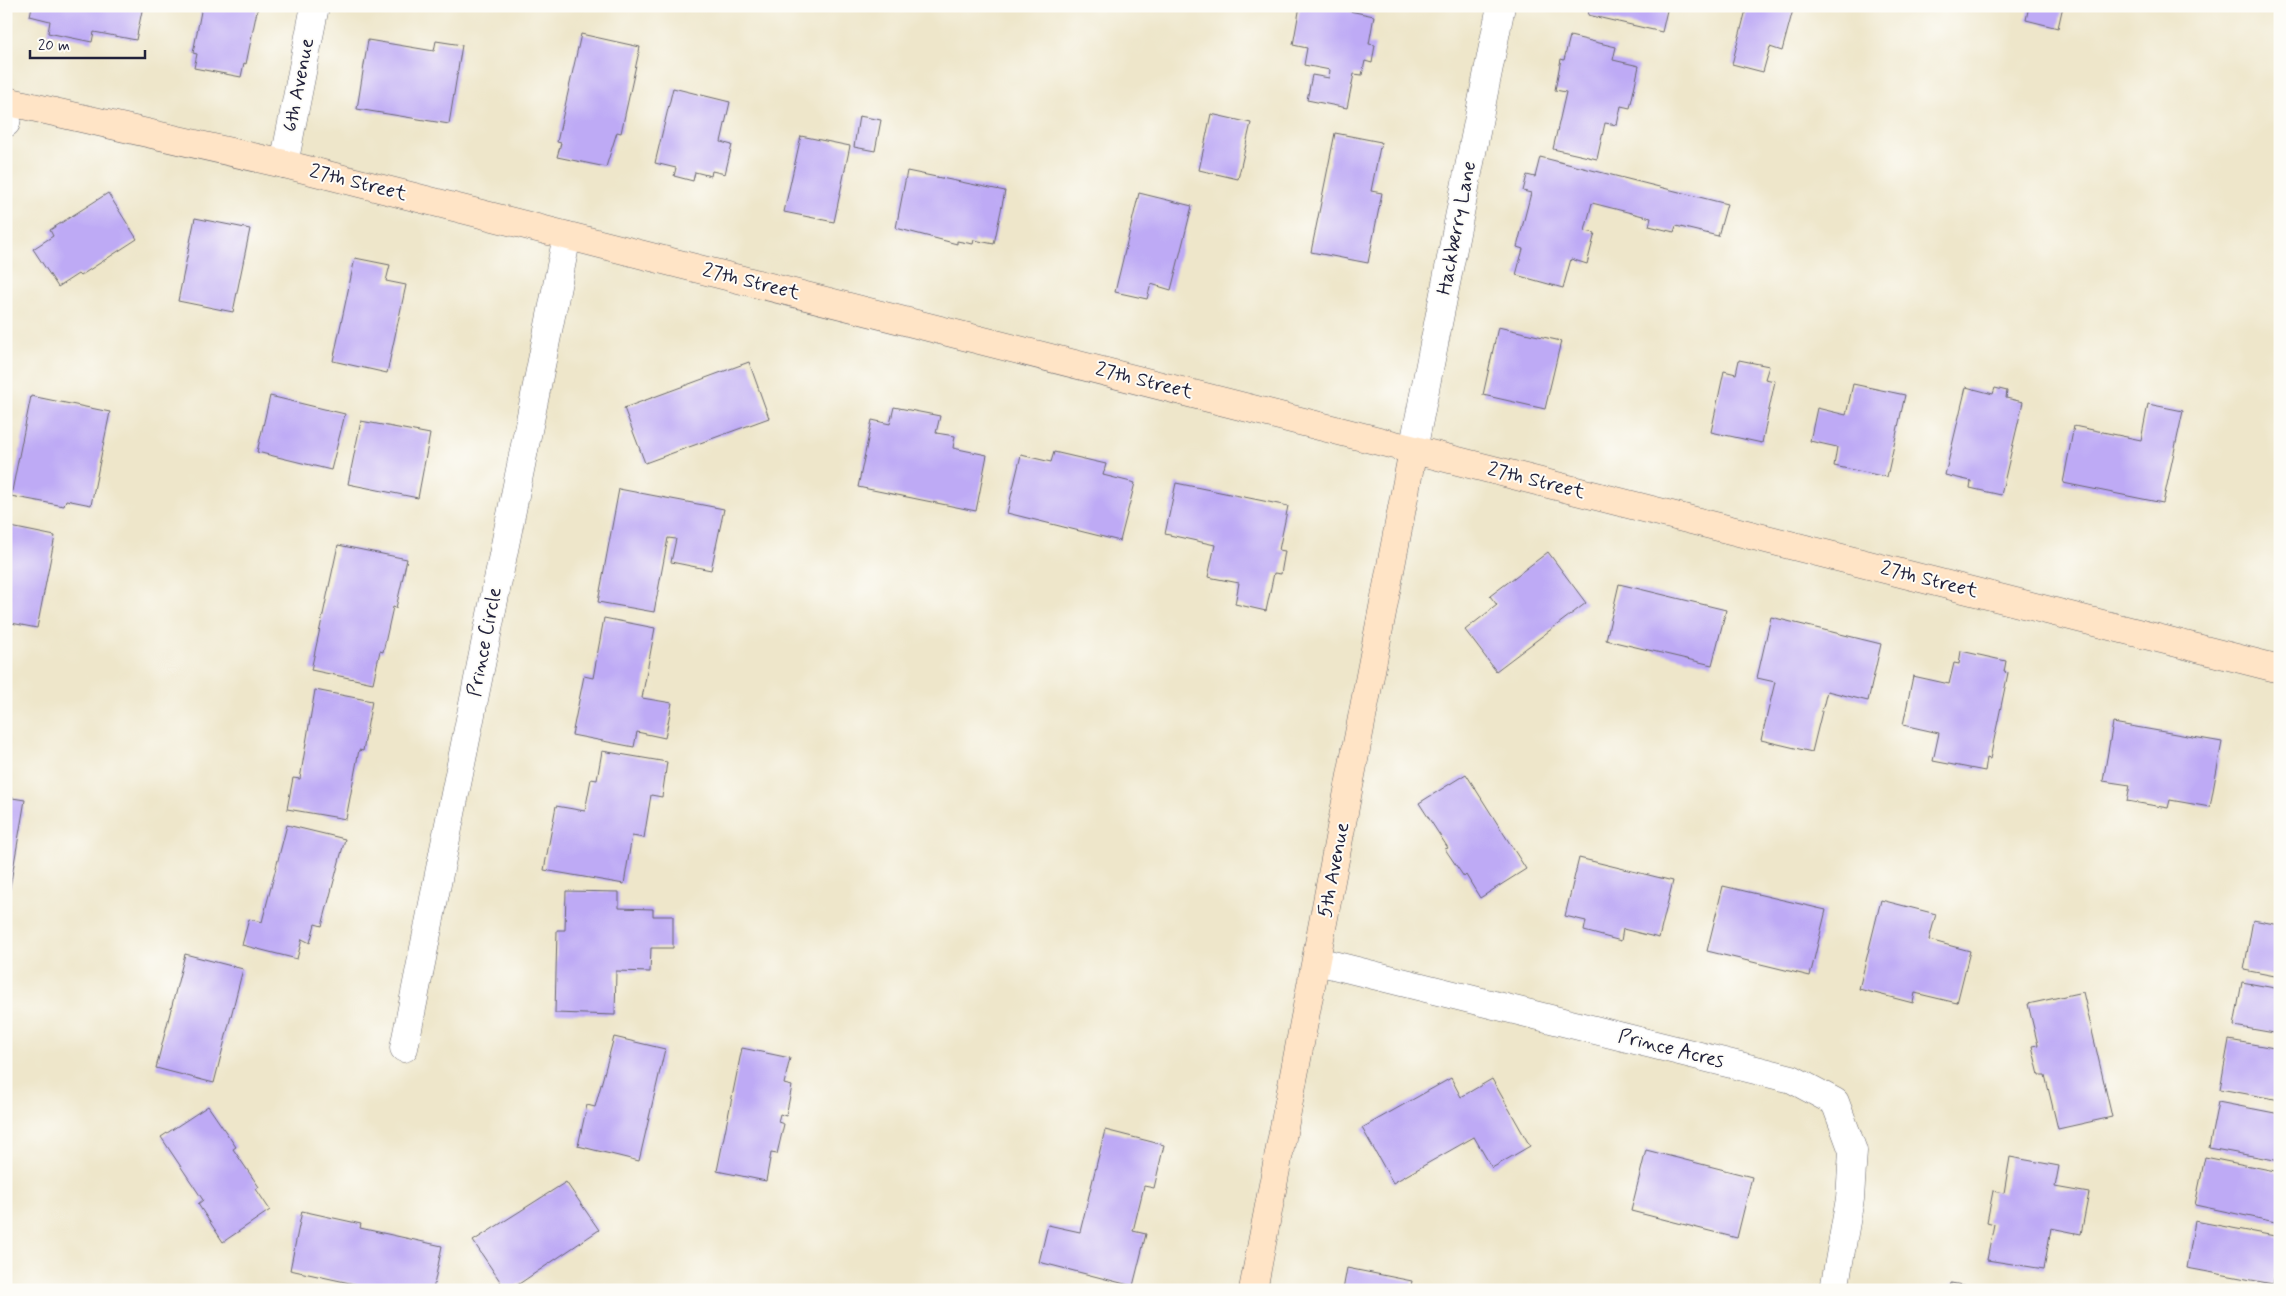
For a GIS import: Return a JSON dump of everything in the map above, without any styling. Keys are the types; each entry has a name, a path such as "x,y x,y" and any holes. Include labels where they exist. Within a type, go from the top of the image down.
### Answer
{"street":[{"name":"6th Avenue","path":"284,164 315,6"},
{"name":"Hackberry Lane","path":"1413,450 1502,6"},
{"name":"27th Street","path":"8,109 284,164 2280,669"},
{"name":"Prince Circle","path":"404,1048 567,236"},
{"name":"5th Avenue","path":"1253,1290 1413,450"},
{"name":"Prince Acres","path":"1317,961 1792,1080 1835,1102 1854,1151 1850,1199 1834,1290"}],"building":[{"path":"32,6 143,6 136,40 94,32 92,42 48,33 50,21 30,16"},
{"path":"202,6 258,6 246,64 244,63 241,77 194,68 197,54 193,53"},
{"path":"1300,6 1325,6 1374,16 1369,44 1375,45 1372,63 1365,61 1362,75 1354,74 1347,108 1307,100 1312,75 1329,78 1330,70 1304,65 1307,48 1293,45"},
{"path":"1590,6 1668,6 1662,32 1588,15"},
{"path":"1747,6 1794,6 1782,51 1770,47 1763,72 1732,64"},
{"path":"2029,6 2063,6 2058,28 2026,20"},
{"path":"581,34 640,47 621,133 617,132 606,167 557,157 561,143 557,142"},
{"path":"1570,36 1616,47 1613,60 1639,66 1630,108 1621,106 1617,125 1605,123 1597,159 1553,149 1566,92 1555,90 1561,59 1564,60"},
{"path":"368,40 434,51 436,41 462,45 449,124 357,109"},
{"path":"673,88 730,102 721,142 732,145 725,174 712,171 711,176 695,172 693,181 674,176 676,168 655,163"},
{"path":"1211,114 1251,123 1238,179 1199,170"},
{"path":"859,116 881,120 875,151 854,147"},
{"path":"1335,133 1381,142 1371,191 1382,193 1368,263 1311,252"},
{"path":"801,136 850,146 834,222 784,212"},
{"path":"1540,157 1727,204 1718,236 1676,226 1674,232 1649,226 1651,218 1592,203 1585,231 1595,233 1587,264 1571,259 1563,288 1516,275 1523,249 1517,247 1531,193 1523,191 1527,175 1535,177"},
{"path":"907,171 1005,191 994,244 974,240 973,244 957,241 957,244 896,228"},
{"path":"108,193 137,239 80,276 78,274 58,287 33,249 53,236 50,230"},
{"path":"1139,193 1192,206 1171,290 1151,284 1147,299 1115,292"},
{"path":"195,218 250,229 233,312 178,301"},
{"path":"355,258 390,265 386,281 406,285 387,373 333,361"},
{"path":"1498,327 1561,341 1545,409 1483,395"},
{"path":"1739,360 1769,366 1765,379 1775,381 1762,443 1711,432 1724,371 1736,374"},
{"path":"749,362 769,418 645,463 624,408"},
{"path":"1853,384 1905,395 1887,477 1834,466 1837,447 1810,441 1817,408 1846,415"},
{"path":"1966,387 1993,394 1995,388 2007,391 2006,398 2023,402 2001,495 1970,488 1971,481 1945,475"},
{"path":"31,396 110,412 91,505 66,500 64,506 11,496"},
{"path":"270,396 345,414 331,470 257,452"},
{"path":"2148,404 2183,411 2163,503 2063,483 2074,426 2141,440"},
{"path":"894,407 940,416 936,433 955,436 953,448 987,455 976,511 858,487 872,420 890,424"},
{"path":"361,421 430,434 418,498 348,484"},
{"path":"1054,452 1106,464 1103,475 1135,483 1120,541 1007,513 1021,455 1051,462"},
{"path":"1176,483 1288,506 1279,550 1285,551 1281,574 1274,573 1266,611 1235,604 1239,583 1208,577 1215,545 1165,534"},
{"path":"619,489 724,509 711,570 671,562 676,539 668,538 654,612 598,602"},
{"path":"6,526 55,536 37,628 6,622"},
{"path":"338,545 407,559 396,608 393,607 383,652 380,651 373,683 311,670"},
{"path":"1548,552 1586,603 1496,671 1465,630 1497,605 1490,596"},
{"path":"1619,584 1726,610 1712,665 1606,640"},
{"path":"1771,617 1881,644 1868,701 1827,691 1812,752 1761,740 1775,682 1757,678"},
{"path":"604,618 655,628 642,698 672,703 665,738 637,732 634,747 572,735 584,676 593,678"},
{"path":"1961,651 2006,661 2004,672 2008,673 1990,759 1987,758 1985,771 1933,761 1939,733 1903,725 1913,676 1949,684 1954,663 1959,664"},
{"path":"315,690 372,701 363,751 359,750 346,819 287,809 293,778 300,779"},
{"path":"2113,723 2222,742 2210,807 2170,800 2168,808 2127,801 2130,785 2103,781"},
{"path":"602,751 667,762 662,797 651,795 644,838 632,836 624,884 544,870 556,806 585,811 591,779 597,780"},
{"path":"1466,774 1526,869 1480,898 1466,875 1464,877 1445,849 1448,848 1419,803"},
{"path":"6,797 25,800 9,893 6,892"},
{"path":"287,825 345,839 322,926 315,924 310,943 302,939 297,959 242,945 249,919 262,922"},
{"path":"1579,858 1673,881 1659,938 1623,929 1621,941 1584,931 1586,921 1565,916"},
{"path":"1723,886 1826,910 1810,976 1707,951"},
{"path":"566,891 619,892 619,908 653,909 653,916 673,916 673,948 651,948 650,972 616,971 615,1015 555,1013 557,930 565,930"},
{"path":"1881,900 1936,914 1929,940 1970,951 1957,1003 1915,993 1913,1003 1859,989"},
{"path":"2253,920 2280,925 2280,977 2244,970"},
{"path":"185,954 243,969 214,1083 156,1068"},
{"path":"2242,982 2280,989 2280,1034 2234,1026"},
{"path":"2083,992 2112,1117 2058,1129 2045,1075 2039,1075 2032,1046 2038,1045 2028,1004"},
{"path":"614,1037 665,1049 639,1161 578,1146 587,1105 595,1107"},
{"path":"2229,1040 2280,1049 2280,1100 2220,1089"},
{"path":"742,1048 790,1058 784,1084 792,1086 786,1116 780,1114 778,1122 784,1124 777,1154 771,1153 766,1181 717,1171"},
{"path":"1451,1078 1461,1097 1492,1079 1530,1146 1492,1168 1474,1137 1393,1183 1362,1128"},
{"path":"2218,1102 2280,1114 2280,1161 2209,1148"},
{"path":"208,1106 236,1147 233,1149 259,1187 256,1189 270,1210 223,1242 198,1204 203,1200 161,1137"},
{"path":"1105,1130 1164,1145 1154,1188 1144,1186 1133,1231 1146,1234 1133,1286 1039,1262 1048,1225 1080,1232"},
{"path":"1646,1150 1752,1177 1737,1238 1631,1211"},
{"path":"2010,1157 2059,1166 2055,1187 2089,1193 2081,1234 2051,1228 2044,1269 1987,1260 1994,1224 1987,1222 1993,1191 2004,1193"},
{"path":"2205,1157 2280,1172 2280,1223 2195,1205"},
{"path":"566,1182 599,1230 510,1290 506,1290 473,1241"},
{"path":"302,1211 361,1224 360,1228 442,1246 433,1290 382,1290 290,1270"},
{"path":"2195,1221 2280,1237 2280,1251 2273,1284 2187,1268"},
{"path":"1347,1268 1412,1281 1410,1290 1343,1290"},
{"path":"1951,1283 1985,1289 1985,1290 1950,1290"}]}
